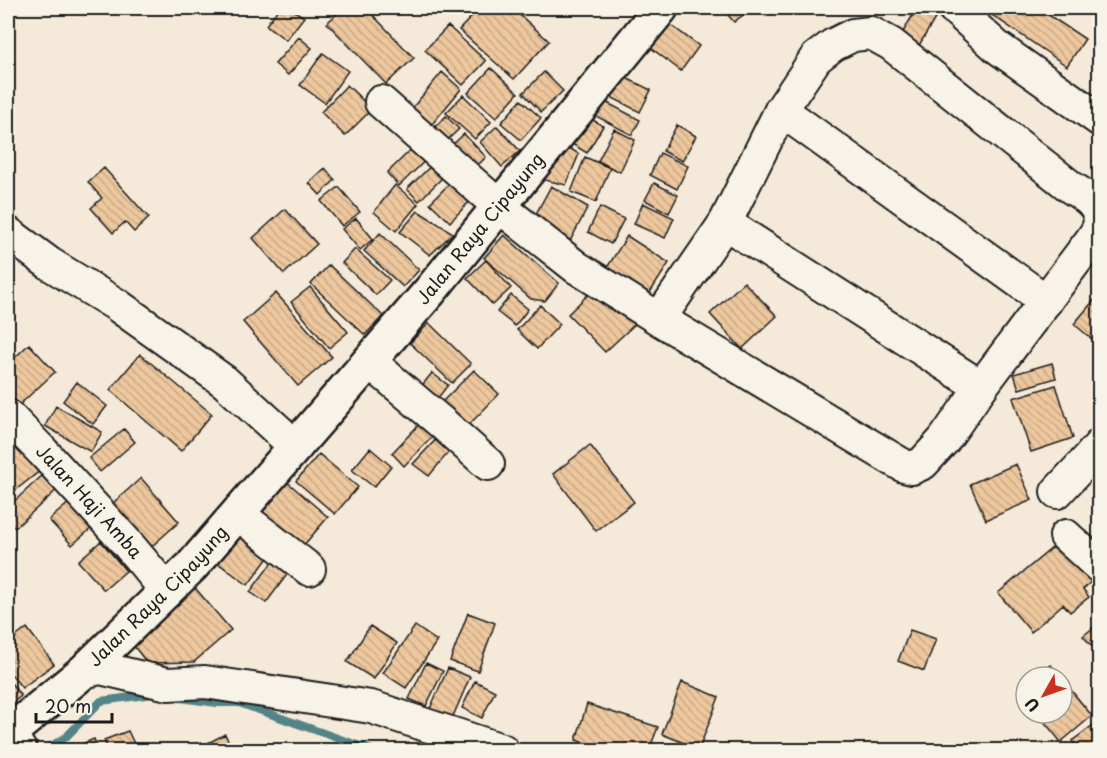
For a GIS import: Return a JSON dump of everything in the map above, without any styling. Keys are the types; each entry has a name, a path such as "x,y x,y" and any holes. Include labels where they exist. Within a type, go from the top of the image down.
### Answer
{"main road":[{"name":"Jalan Raya Cipayung","path":"13,736 192,566 238,514 290,441 370,362 500,207 661,8"}],"street":[{"path":"954,8 997,47 1100,120"},
{"path":"381,102 500,207 576,267 659,319 904,466 912,468 923,463 944,440 1092,239 1099,226 1099,211 1088,198 1072,188 891,45 870,33 853,35 833,45 816,58 781,110 726,223 659,319"},
{"path":"781,110 1046,301"},
{"path":"726,223 981,387"},
{"path":"8,233 50,264 117,305 225,382 290,441"},
{"path":"370,362 488,464"},
{"name":"Jalan Haji Amba","path":"8,416 126,542 168,591"},
{"path":"1057,492 1100,445"},
{"path":"238,514 309,569"},
{"path":"1066,536 1100,567"},
{"path":"83,672 100,668 168,684 205,682 371,707 502,750"}],"building":[{"path":"279,8 290,8 304,17 286,40 266,25"},
{"path":"343,8 366,8 414,58 386,84 327,23"},
{"path":"480,8 512,8 549,41 514,79 459,30"},
{"path":"722,8 752,8 734,22"},
{"path":"917,8 936,17 918,47 900,37"},
{"path":"997,8 1038,8 1085,39 1067,66 992,15"},
{"path":"664,20 699,46 681,71 646,44"},
{"path":"448,26 486,61 463,85 425,50"},
{"path":"299,37 312,48 288,75 275,64"},
{"path":"323,53 348,71 325,103 300,85"},
{"path":"491,68 518,93 496,118 468,93"},
{"path":"442,72 461,89 424,134 404,118"},
{"path":"544,72 563,91 541,112 523,93"},
{"path":"616,73 651,90 640,112 605,94"},
{"path":"347,85 372,109 345,136 321,112"},
{"path":"463,95 491,122 475,139 446,113"},
{"path":"521,100 541,118 521,140 501,123"},
{"path":"602,100 640,120 632,135 594,115"},
{"path":"578,111 603,126 587,153 562,138"},
{"path":"446,116 459,129 440,147 428,134"},
{"path":"677,125 696,136 682,161 663,151"},
{"path":"497,126 520,151 502,167 480,142"},
{"path":"614,129 635,140 620,172 598,161"},
{"path":"464,134 486,157 468,175 445,152"},
{"path":"421,140 433,153 399,186 387,173"},
{"path":"558,141 579,154 566,185 536,178"},
{"path":"660,153 688,166 677,189 650,175"},
{"path":"585,157 610,168 596,202 571,192"},
{"path":"438,159 449,171 419,201 407,189"},
{"path":"104,168 149,218 134,232 125,222 113,233 91,208 102,198 88,182"},
{"path":"325,168 335,180 320,195 309,183"},
{"path":"455,178 474,197 450,222 430,203"},
{"path":"654,183 678,195 669,213 645,200"},
{"path":"395,185 418,204 396,231 374,212"},
{"path":"551,186 588,207 568,245 530,225"},
{"path":"339,187 360,212 342,226 321,201"},
{"path":"643,203 674,218 665,238 634,224"},
{"path":"600,207 624,219 611,244 588,232"},
{"path":"285,209 317,244 284,274 253,238"},
{"path":"418,211 453,233 430,255 400,232"},
{"path":"356,218 373,239 360,250 342,229"},
{"path":"380,233 419,270 403,287 364,251"},
{"path":"504,235 559,283 545,301 531,299 484,258"},
{"path":"627,236 669,263 644,302 603,274"},
{"path":"355,249 390,280 376,295 342,263"},
{"path":"486,260 511,288 493,305 467,278"},
{"path":"329,265 383,316 365,335 311,284"},
{"path":"744,282 777,316 742,349 710,314"},
{"path":"597,286 635,324 605,352 568,314"},
{"path":"310,287 348,332 329,348 291,302"},
{"path":"276,293 332,357 298,386 243,322"},
{"path":"1100,293 1100,346 1074,324"},
{"path":"511,295 528,309 515,326 497,312"},
{"path":"540,305 560,324 537,349 517,330"},
{"path":"429,323 471,364 452,383 410,343"},
{"path":"29,344 55,372 17,407 8,396 8,364"},
{"path":"140,354 212,414 181,451 110,390"},
{"path":"1052,363 1056,378 1019,389 1014,374"},
{"path":"474,370 499,394 462,432 437,407"},
{"path":"432,373 448,385 431,407 415,394"},
{"path":"77,382 107,406 93,424 63,401"},
{"path":"1056,385 1073,438 1031,452 1013,398"},
{"path":"56,406 102,432 91,452 45,426"},
{"path":"426,417 439,430 404,466 392,453"},
{"path":"124,429 135,442 100,472 89,458"},
{"path":"442,433 456,443 429,476 413,464"},
{"path":"19,442 41,470 8,496 8,451"},
{"path":"590,445 634,502 596,531 553,474"},
{"path":"370,448 391,466 374,487 352,470"},
{"path":"319,454 358,487 335,514 296,481"},
{"path":"1016,464 1032,500 986,520 970,484"},
{"path":"46,472 60,487 15,528 8,519 8,507"},
{"path":"278,474 328,517 297,553 243,513"},
{"path":"141,478 179,522 151,547 112,504"},
{"path":"71,501 93,527 72,545 49,520"},
{"path":"235,524 273,551 248,585 211,558"},
{"path":"101,541 126,571 104,590 78,561"},
{"path":"1058,543 1100,574 1083,589 1089,597 1070,612 1063,604 1031,632 998,593"},
{"path":"276,557 292,568 266,603 250,592"},
{"path":"190,582 231,630 194,662 147,663 127,637"},
{"path":"468,613 495,623 478,671 450,661"},
{"path":"1100,622 1100,655 1083,636"},
{"path":"370,626 397,643 374,679 347,662"},
{"path":"415,626 437,641 406,688 383,673"},
{"path":"27,628 54,664 22,688 8,670 8,643"},
{"path":"910,630 936,639 924,671 898,661"},
{"path":"426,663 443,671 426,706 409,699"},
{"path":"448,668 470,677 451,721 429,711"},
{"path":"8,679 21,696 8,707"},
{"path":"475,681 495,691 482,718 462,708"},
{"path":"682,682 719,697 699,749 662,734"},
{"path":"1074,694 1092,716 1061,742 1047,725 1074,725"},
{"path":"587,704 658,727 649,750 605,750 576,740"},
{"path":"1100,720 1100,750 1079,750 1072,741"},
{"path":"128,731 137,750 108,750 104,740"},
{"path":"225,734 233,750 195,750"},
{"path":"94,739 99,750 67,750"}],"waterway":[{"path":"45,750 66,737 101,701 154,694"},
{"path":"180,698 217,703 239,703 371,750"}]}
